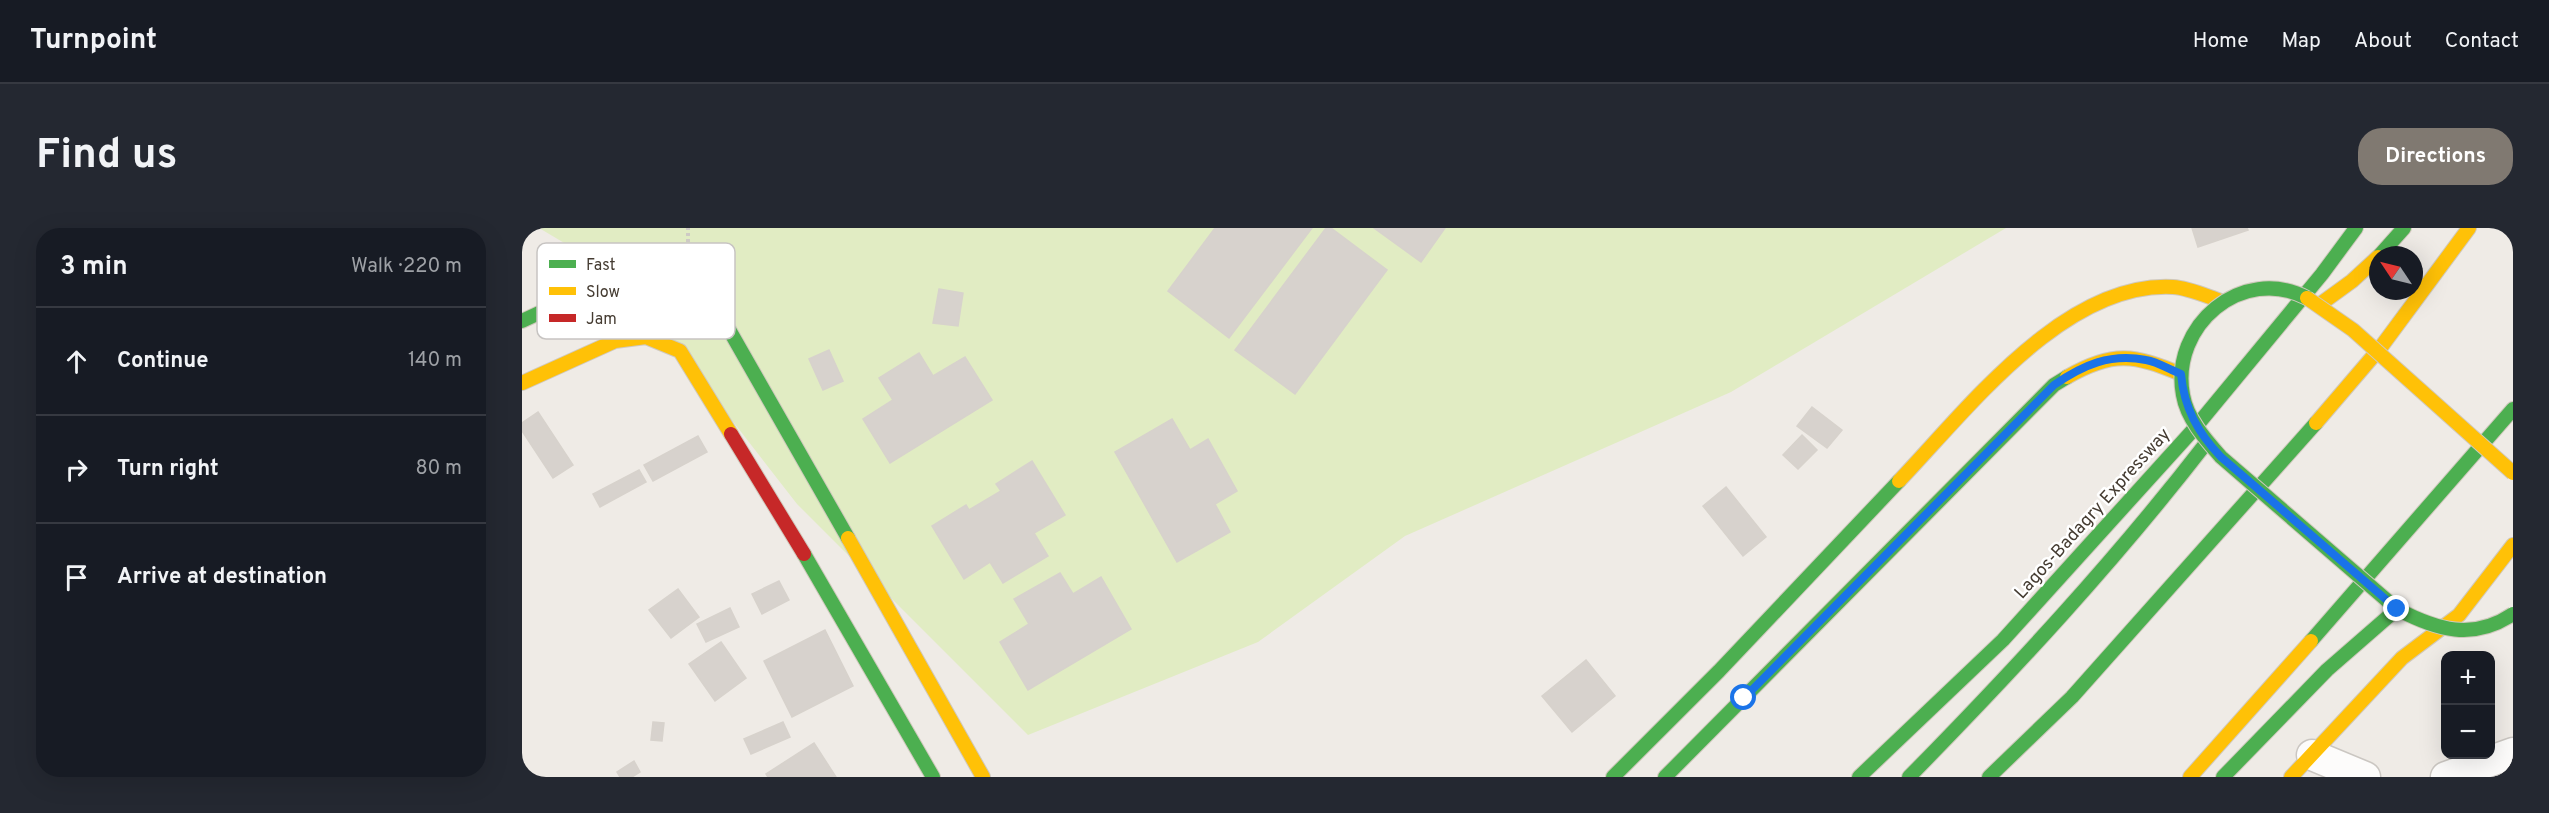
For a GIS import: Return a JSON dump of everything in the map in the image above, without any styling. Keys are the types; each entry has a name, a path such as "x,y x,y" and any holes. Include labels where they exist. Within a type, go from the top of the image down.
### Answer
{"main road":[{"name":"Lagos-Badagry Expressway","path":"1859,777 2003,640 2194,429 2322,274 2356,228"},
{"path":"2388,246 2404,228"},
{"path":"1989,777 2072,697 2265,483 2381,347 2469,228"},
{"path":"2319,305 2369,265"},
{"path":"1613,777 1719,671 2007,367 2039,339 2073,315 2112,297 2143,288 2174,287 2221,301"},
{"path":"2513,473 2339,318 2300,294 2277,287 2255,287 2235,292 2221,301 2201,320 2190,337 2184,354 2181,374 2183,395 2191,418 2207,442 2221,457 2397,609 2417,621 2459,632 2482,629 2513,614"},
{"path":"522,321 537,314"},
{"path":"522,383 615,341 630,339"},
{"path":"651,339 680,351 778,510 933,777"},
{"path":"734,339 983,777"},
{"path":"1665,777 2054,385 2080,367 2108,359 2147,360 2181,374"},
{"path":"2190,777 2374,571 2513,409"},
{"path":"1909,777 2033,650 2156,510 2207,442"},
{"path":"2292,777 2402,658 2459,615 2513,545"},
{"path":"2223,777 2327,670 2397,609"}],"street":[{"path":"2446,777 2513,753"},
{"path":"2312,756 2365,777"}],"green space":[{"path":"539,228 2006,228 1731,392 1405,536 1258,642 1028,735 797,504 669,339 735,339 735,243 564,243"}],"building":[{"path":"1215,228 1312,228 1229,338 1168,291"},
{"path":"1326,228 1331,228 1387,270 1295,394 1235,350"},
{"path":"1374,228 1445,228 1421,262"},
{"path":"2192,228 2247,228 2248,230 2198,247"},
{"path":"939,289 963,293 958,326 933,323"},
{"path":"829,350 843,381 823,390 809,359"},
{"path":"919,353 933,376 965,357 992,400 890,463 863,419 893,400 879,378"},
{"path":"1812,407 1842,430 1827,448 1797,426"},
{"path":"538,412 573,465 553,478 522,431 522,423"},
{"path":"1172,419 1190,450 1208,439 1237,491 1215,504 1230,532 1177,562 1115,452"},
{"path":"1802,435 1817,450 1798,469 1783,455"},
{"path":"698,436 707,452 653,481 644,465"},
{"path":"1032,461 1065,515 1034,533 1048,556 1003,583 990,562 964,579 932,526 966,505 969,510 1001,491 996,484"},
{"path":"639,470 646,482 600,507 593,494"},
{"path":"1726,487 1766,537 1743,556 1703,506"},
{"path":"1060,573 1073,594 1101,577 1131,629 1028,690 1000,642 1029,624 1014,599"},
{"path":"779,581 789,600 762,614 752,594"},
{"path":"678,589 699,617 671,638 649,610"},
{"path":"730,608 739,627 706,642 697,624"},
{"path":"825,630 853,686 792,717 764,661"},
{"path":"721,642 746,678 715,701 689,664"},
{"path":"1586,660 1615,696 1572,732 1542,696"},
{"path":"653,722 664,723 662,741 651,740"},
{"path":"783,722 790,737 751,754 744,739"},
{"path":"814,743 836,777 768,777 766,774"},
{"path":"634,761 640,772 632,777 620,777 617,772"}],"traffic: fast":[{"path":"1859,777 2003,640 2194,429 2322,274 2356,228"},
{"path":"2388,246 2404,228"},
{"path":"2307,298 2282,290 2258,289 2236,296 2216,308 2199,325 2188,346 2182,370 2185,404 2198,429 2221,457 2397,609 2426,622 2455,630 2484,628 2513,614"},
{"path":"522,321 537,314"},
{"path":"734,339 848,538"},
{"path":"1665,777 2054,385 2067,377"},
{"path":"2311,641 2513,409"},
{"path":"1989,777 2072,697 2316,423"},
{"path":"1909,777 2063,614 2136,530 2207,442"},
{"path":"1613,777 1719,671 1899,481"},
{"path":"804,554 933,777"},
{"path":"2223,777 2327,670 2397,609"}],"traffic: slow":[{"path":"2316,423 2381,347 2469,228"},
{"path":"2319,305 2369,265"},
{"path":"1899,481 1955,420 2021,355 2056,327 2094,305 2133,291 2173,287 2221,301"},
{"path":"2307,298 2353,330 2513,473"},
{"path":"522,383 615,341 630,339"},
{"path":"651,339 680,351 731,434"},
{"path":"2067,377 2098,362 2124,358 2137,359 2181,374"},
{"path":"848,538 983,777"},
{"path":"2291,777 2402,658 2459,615 2513,545"},
{"path":"2190,777 2311,641"}],"traffic: jam":[{"path":"731,434 804,554"}],"route":[{"path":"1744,698 2054,385 2080,367 2108,359 2147,360 2181,374 2183,395 2191,418 2207,442 2221,457 2397,609"}]}
